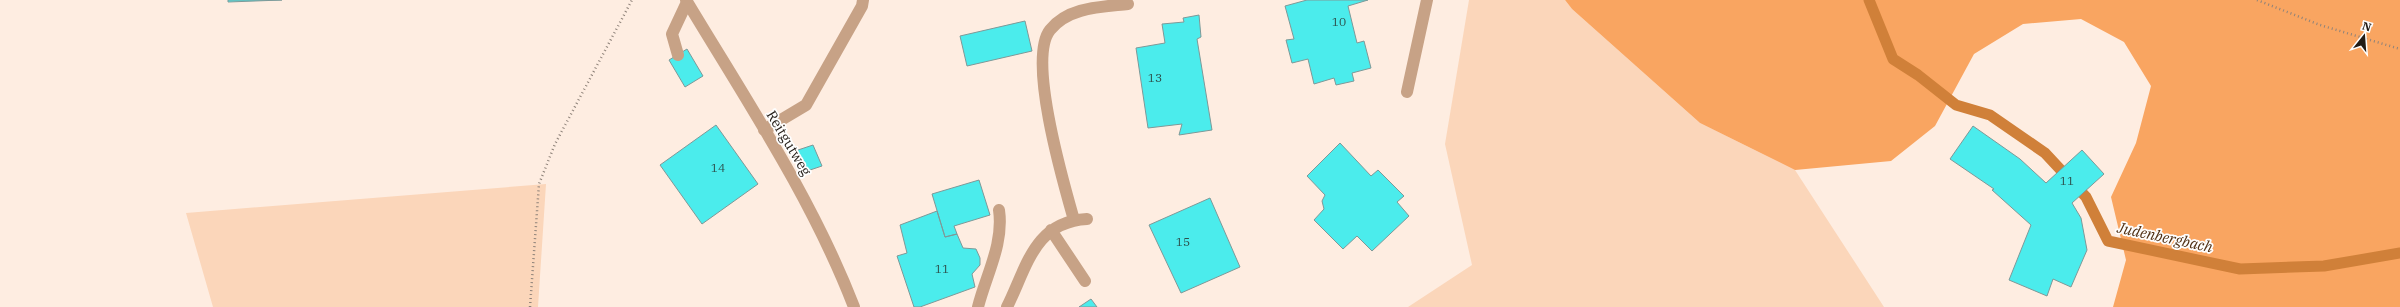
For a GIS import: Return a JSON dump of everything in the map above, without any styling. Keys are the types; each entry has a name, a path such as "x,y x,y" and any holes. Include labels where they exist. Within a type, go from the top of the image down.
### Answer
{"street":[{"path":"764,130 806,105 862,6 863,0"},
{"path":"1407,92 1427,0"},
{"path":"678,55 672,34 686,1"},
{"name":"Reitgutweg","path":"686,1 794,180 831,251 854,307"},
{"path":"1074,220 1057,156 1046,100 1042,58 1046,36 1056,23 1073,13 1100,7 1128,4"},
{"path":"978,307 1000,230 999,210"},
{"path":"1007,307 1035,247 1051,230 1074,220 1088,219"},
{"path":"1051,230 1085,281"}],"path":[{"path":"530,307 539,184 555,144 632,0"},
{"path":"2257,0 2320,25 2400,49"}],"shaded area":[{"path":"1469,0 1565,0 1572,9 1700,123 1795,170 1884,307 1408,307 1472,265 1445,144"},
{"path":"1565,0 2400,0 2400,307 2113,307 2126,260 2111,197 2136,143 2151,86 2124,42 2081,19 2023,24 1974,54 1935,126 1891,161 1795,170 1700,123 1572,9"},
{"path":"546,184 538,307 213,307 186,213"}],"building":[{"path":"228,0 282,0 228,2"},
{"path":"1307,0 1368,0 1348,6 1357,43 1364,41 1371,68 1352,73 1354,81 1336,85 1334,78 1314,84 1308,59 1292,63 1286,40 1294,39 1285,6"},
{"path":"1199,15 1201,37 1197,39 1212,130 1179,135 1182,124 1148,128 1136,48 1165,43 1162,24 1184,22 1183,18"},
{"path":"1025,21 1032,51 967,66 960,36"},
{"path":"687,49 703,76 685,87 669,60"},
{"path":"716,125 758,184 702,224 660,165"},
{"path":"1973,126 2020,159 2046,183 2082,150 2104,174 2072,203 2081,218 2087,250 2071,287 2053,279 2047,296 2009,280 2031,225 1992,190 1994,189 1950,159"},
{"path":"1340,143 1371,176 1378,170 1404,196 1397,202 1409,216 1372,251 1357,236 1343,249 1314,220 1324,209 1322,201 1325,195 1307,176"},
{"path":"813,145 822,166 804,172 795,151"},
{"path":"979,180 990,215 954,226 957,234 945,237 932,194"},
{"path":"1210,198 1240,267 1181,293 1149,225"},
{"path":"937,211 945,237 957,234 963,248 976,249 980,258 980,265 972,274 975,287 920,307 914,307 897,256 907,253 900,225"},
{"path":"1091,299 1097,307 1079,307"}],"waterway":[{"name":"Judenbergbach","path":"1869,0 1893,59 1918,75 1956,105 1990,115 2045,153 2086,197 2108,241 2240,269 2324,266 2400,253"}]}
